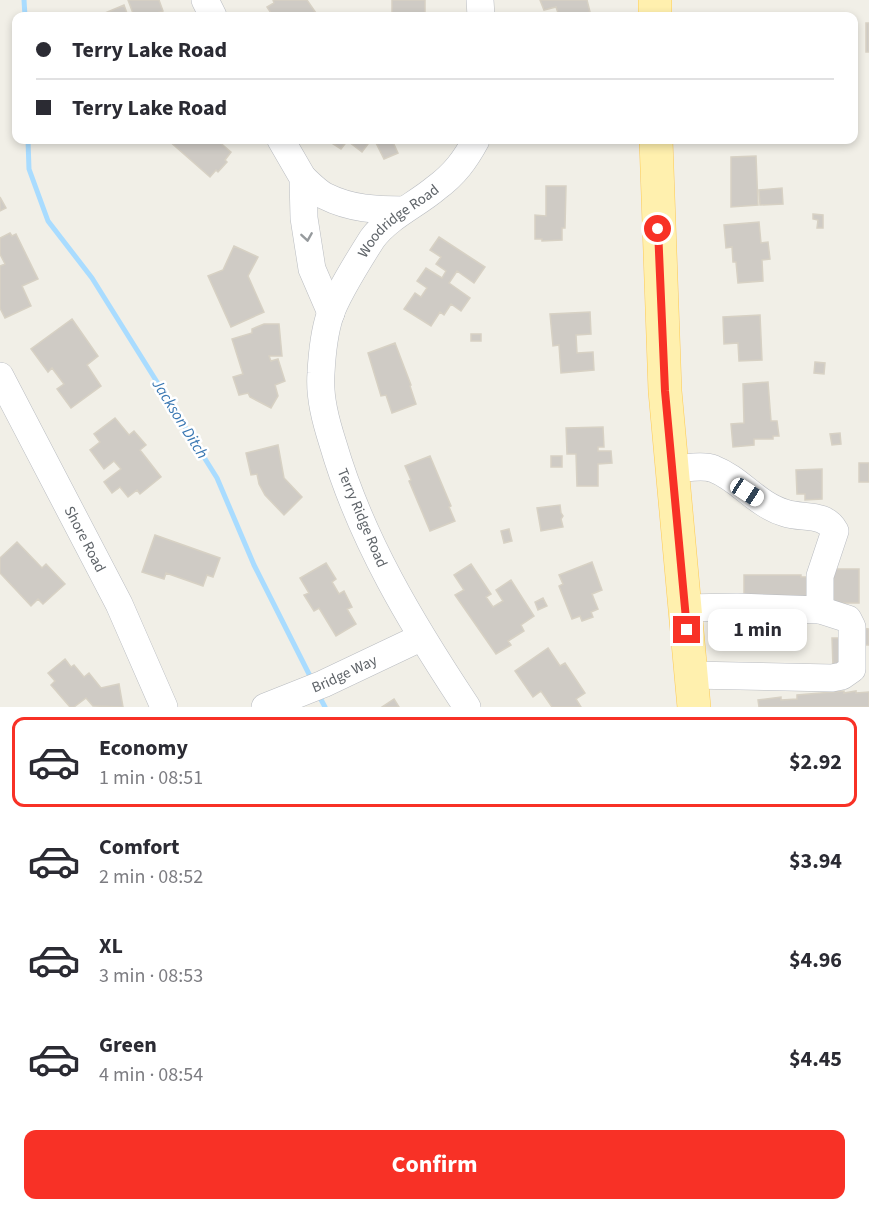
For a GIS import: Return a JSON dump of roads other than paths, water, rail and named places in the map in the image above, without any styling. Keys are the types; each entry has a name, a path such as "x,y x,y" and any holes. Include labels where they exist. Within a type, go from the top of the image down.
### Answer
{"main road":[{"path":"656,144 665,391 694,707"}],"street":[{"path":"284,144 303,178 324,196 368,210 404,210"},
{"name":"Woodridge Road","path":"331,313 374,237 404,210 436,189 462,165 474,144"},
{"path":"303,178 304,218 312,269 331,313"},
{"name":"Terry Ridge Road","path":"331,313 320,375 321,395 343,479 368,539 420,638 466,707"},
{"name":"Shore Road","path":"0,376 119,604 164,707"},
{"path":"672,469 711,467 730,476 747,492 774,509 787,514 825,519 832,525 835,531 819,576 819,610"},
{"path":"684,608 819,610 848,619 852,627 852,669 843,676 832,678 691,675"},
{"name":"Bridge Way","path":"265,707 313,688 420,638"}],"waterway":[{"name":"Jackson Ditch","path":"24,0 25,12"},
{"name":"Jackson Ditch","path":"28,144 29,169 48,221 92,278 217,478 254,565 312,680"},
{"name":"Jackson Ditch","path":"318,694 325,707"}]}
